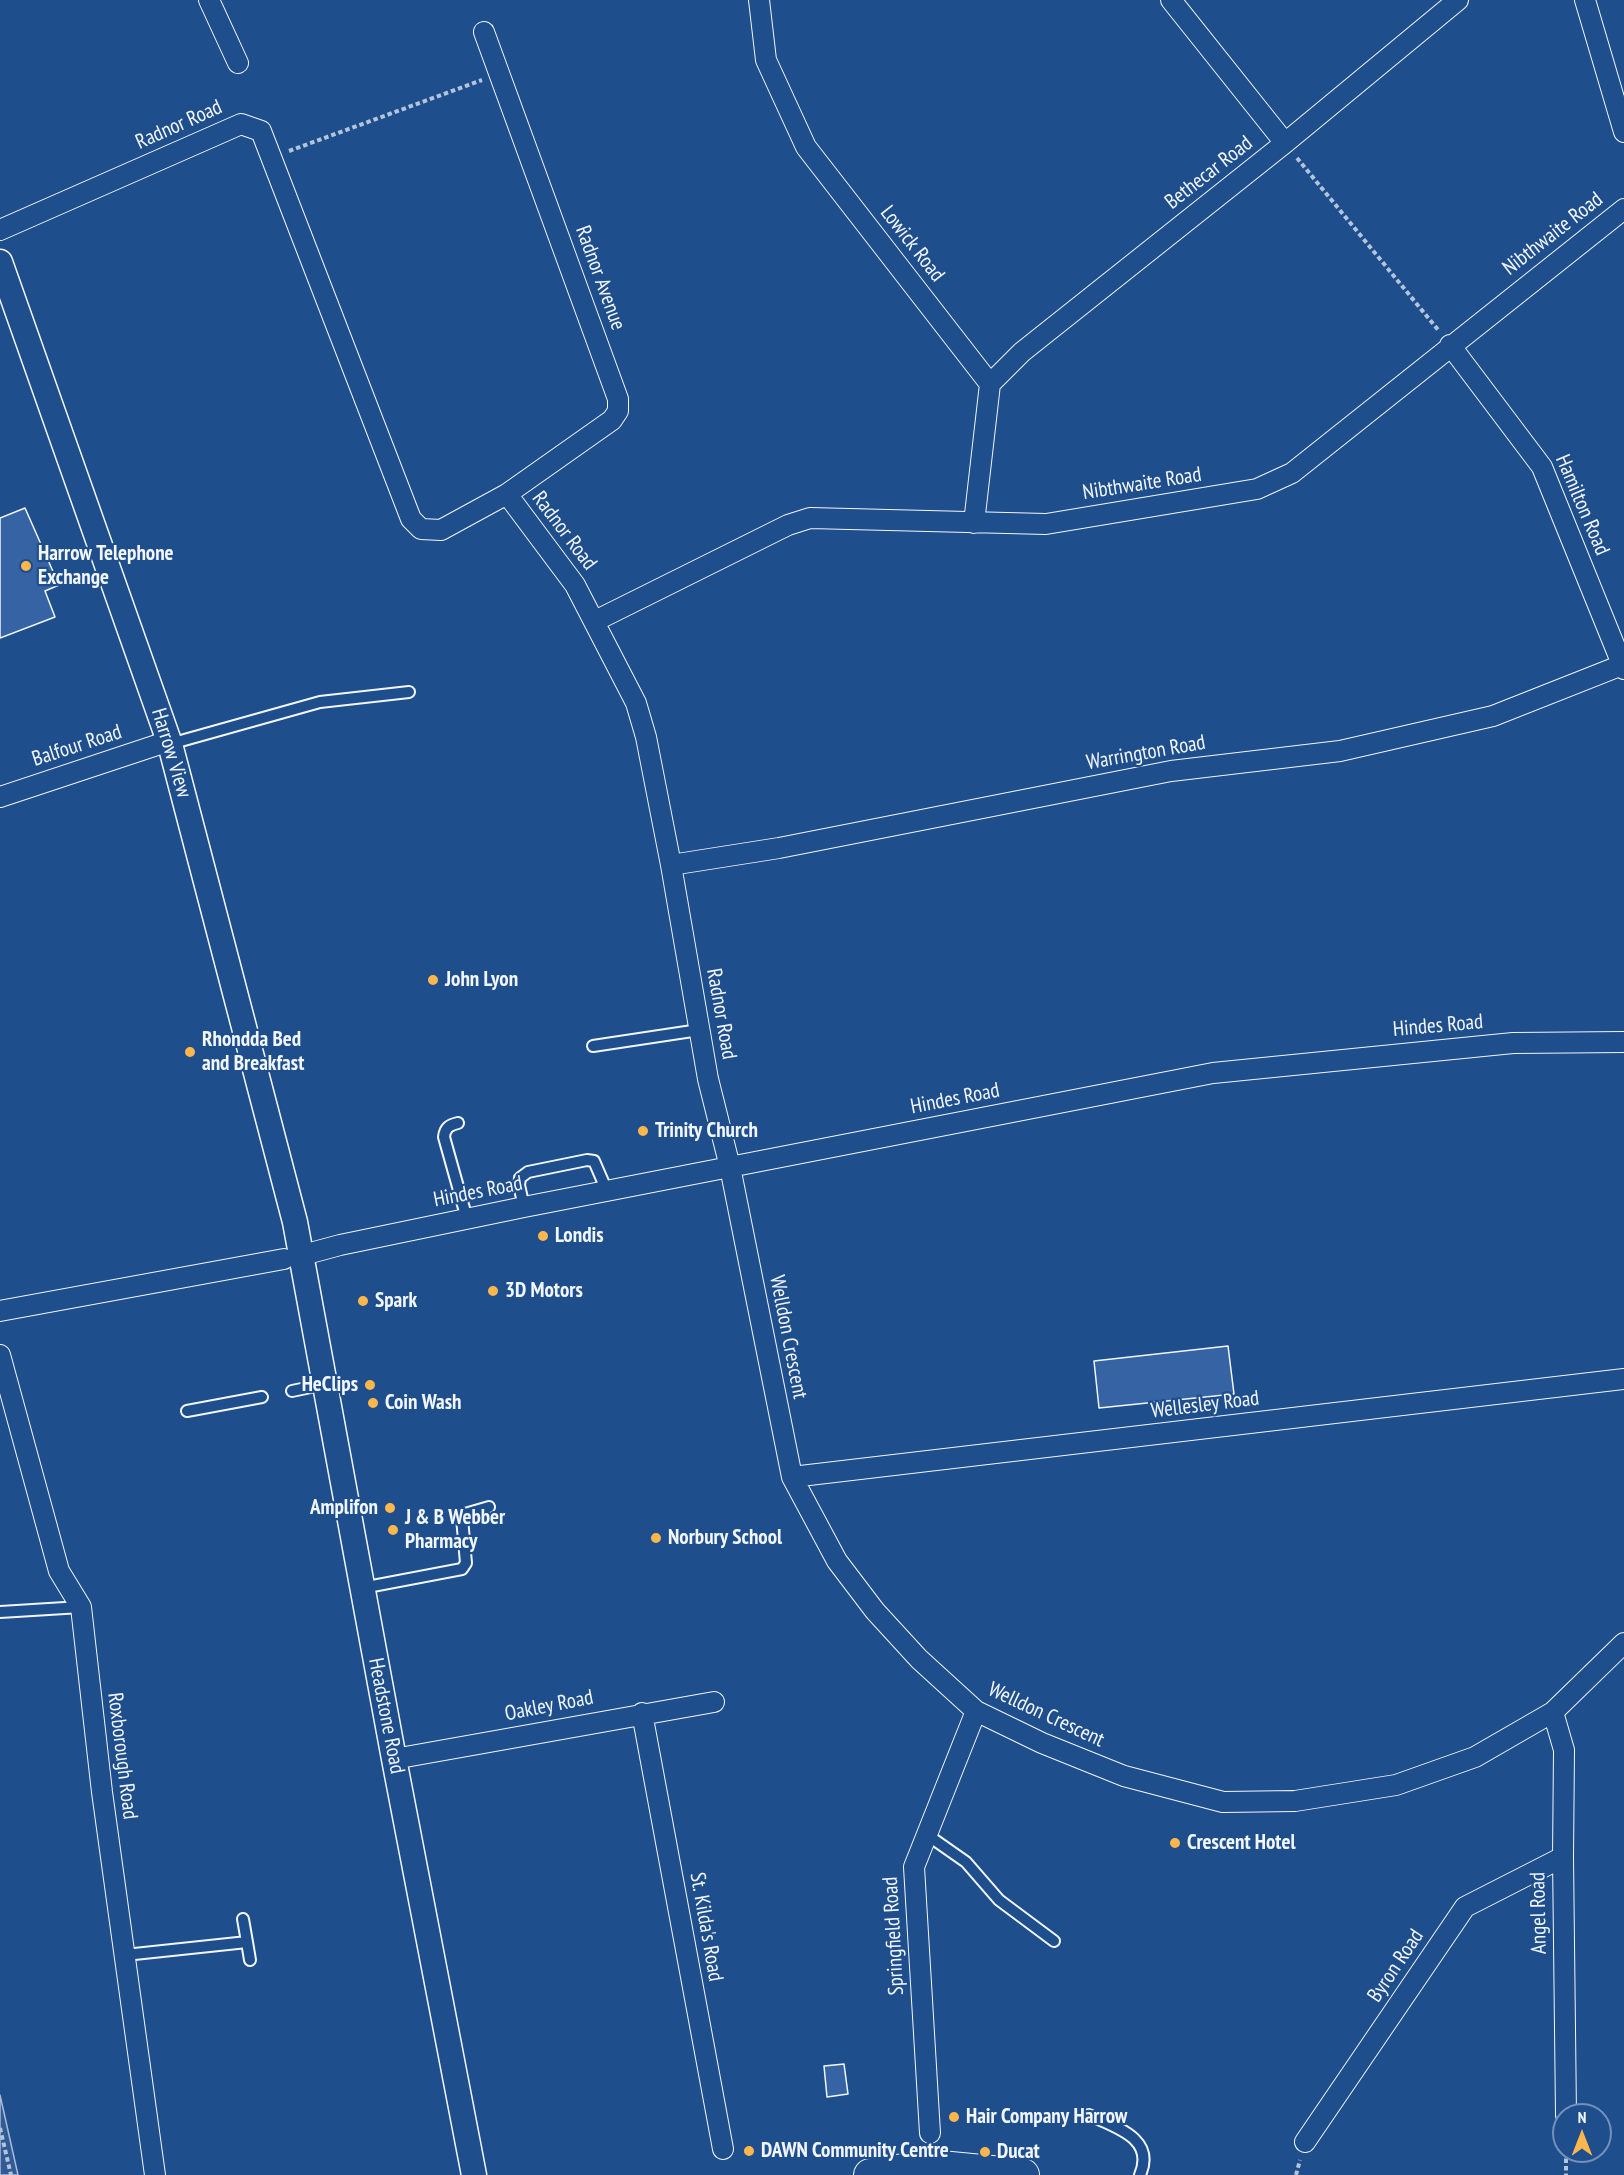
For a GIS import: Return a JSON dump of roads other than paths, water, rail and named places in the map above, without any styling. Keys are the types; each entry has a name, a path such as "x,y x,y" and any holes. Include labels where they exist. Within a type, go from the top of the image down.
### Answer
{"main road":[{"path":"870,2175 930,2166 1023,2175"}],"street":[{"path":"210,0 238,63"},
{"name":"Lowick Road","path":"759,0 766,60 806,147 990,384"},
{"path":"1171,0 1285,143"},
{"name":"Bethecar Road","path":"990,384 1022,352 1285,143 1458,0"},
{"path":"1585,0 1624,132"},
{"name":"Radnor Avenue","path":"484,32 618,399 618,411 612,420 507,494"},
{"name":"Radnor Road","path":"0,230 241,124 261,131 411,519 421,529 441,530 507,494 575,585 636,703 646,737 672,865 708,1078 730,1167"},
{"name":"Nibthwaite Road","path":"595,621 788,525 810,518 1046,524 1257,489 1292,473 1450,345 1624,209"},
{"name":"Harrow View","path":"0,262 170,742 294,1257"},
{"name":"Hamilton Road","path":"1450,345 1542,467 1623,667"},
{"path":"974,523 990,384"},
{"name":"Warrington Road","path":"672,865 778,848 1171,771 1340,751 1492,716 1623,667"},
{"name":"Balfour Road","path":"0,797 170,742"},
{"name":"Hindes Road","path":"0,1311 294,1257 524,1207 1213,1073 1513,1043 1624,1042"},
{"name":"Welldon Crescent","path":"730,1167 792,1477 837,1562 875,1611 918,1659 976,1711 1042,1743 1124,1776 1223,1802 1295,1801 1396,1785 1475,1757 1553,1712 1624,1643"},
{"name":"Headstone Road","path":"294,1257 325,1384 474,2175"},
{"name":"Roxborough Road","path":"0,1355 59,1571 81,1607 155,2175"},
{"name":"Wellesley Road","path":"792,1477 1624,1379"},
{"name":"Oakley Road","path":"394,1759 714,1702"},
{"name":"Springfield Road","path":"930,2133 914,1867 976,1711"},
{"name":"Angel Road","path":"1553,1712 1564,1750 1566,2103"},
{"name":"St. Kilda's Road","path":"642,1713 723,2149"},
{"name":"Byron Road","path":"1305,2142 1465,1907 1563,1857"}],"lane":[{"path":"170,742 320,702 409,692"},
{"path":"593,1046 699,1030"},
{"path":"458,1123 450,1124 445,1130 444,1137 467,1219"},
{"path":"524,1207 519,1185 520,1178 528,1172 587,1160 594,1161 598,1166 607,1191"},
{"path":"292,1391 325,1384"},
{"path":"187,1411 262,1397"},
{"path":"362,1588 462,1569 466,1563 462,1518 465,1514 489,1507"},
{"path":"0,1612 81,1607"},
{"path":"926,1834 966,1863 999,1900 1054,1941"},
{"path":"243,1919 250,1960"},
{"path":"125,1955 247,1942"},
{"path":"1089,2115 1124,2131 1139,2141 1143,2153 1143,2168 1140,2175"}],"place":[{"name":"Harrow Telephone Exchange","path":"26,566"},
{"name":"John Lyon","path":"433,980"},
{"name":"Rhondda Bed and Breakfast","path":"190,1052"},
{"name":"Trinity Church","path":"643,1131"},
{"name":"Londis","path":"543,1236"},
{"name":"3D Motors","path":"493,1291"},
{"name":"Spark","path":"363,1301"},
{"name":"HeClips","path":"370,1385"},
{"name":"Coin Wash","path":"373,1403"},
{"name":"Amplifon","path":"390,1508"},
{"name":"J & B Webber Pharmacy","path":"393,1530"},
{"name":"Norbury School","path":"656,1538"},
{"name":"Crescent Hotel","path":"1175,1843"},
{"name":"Hair Company Harrow","path":"954,2117"},
{"name":"DAWN Community Centre","path":"749,2151"},
{"name":"Ducat","path":"985,2152"}]}
